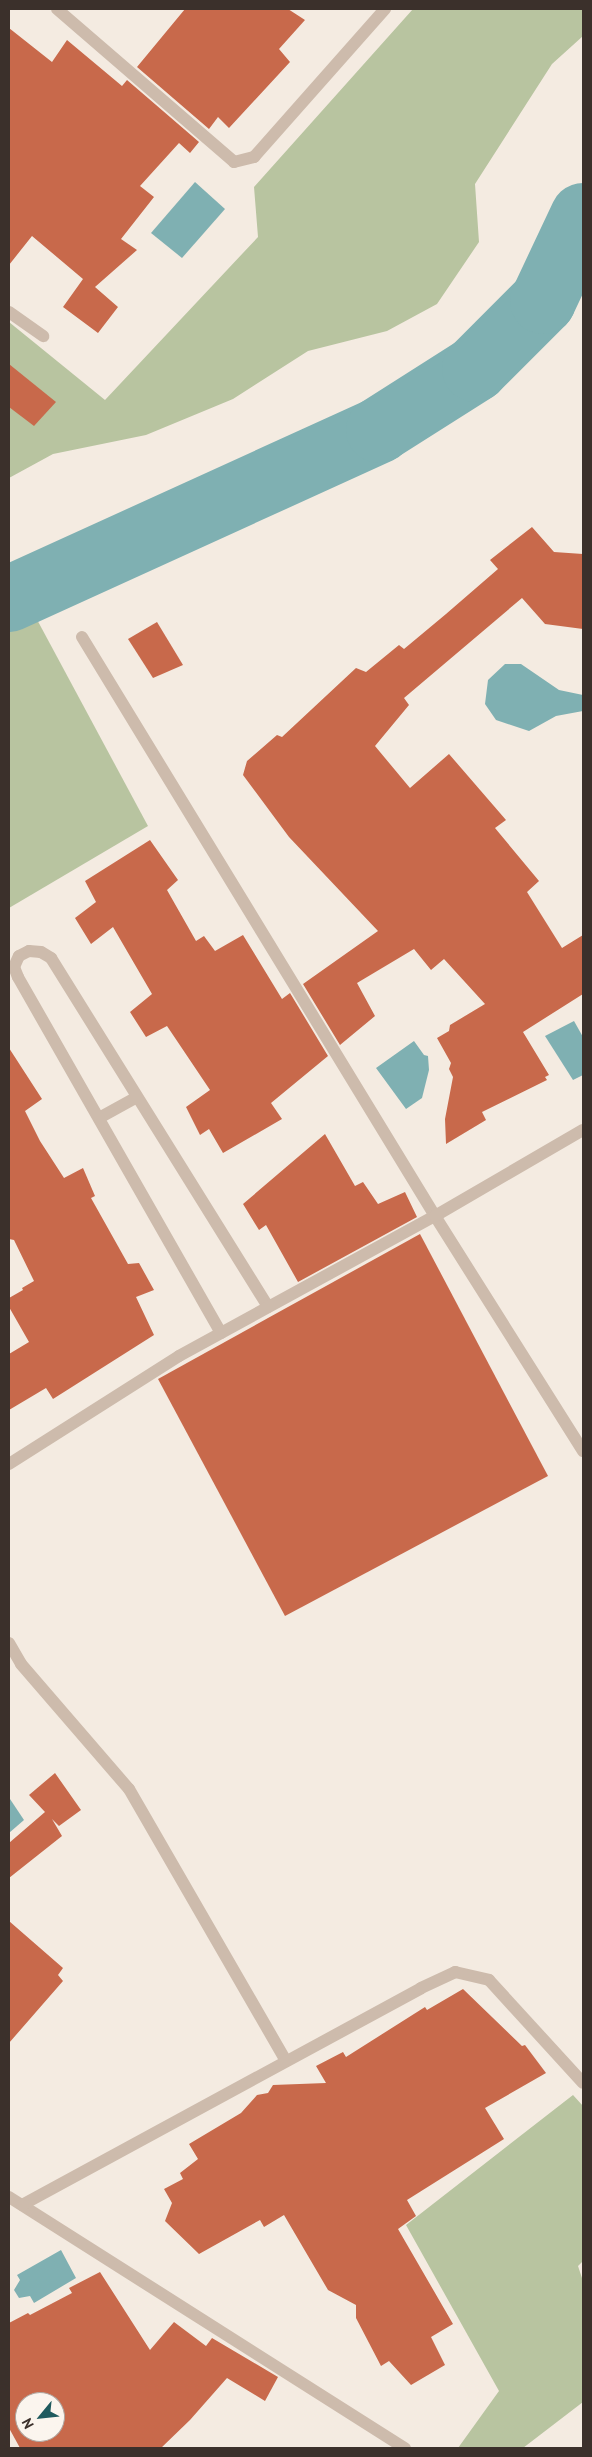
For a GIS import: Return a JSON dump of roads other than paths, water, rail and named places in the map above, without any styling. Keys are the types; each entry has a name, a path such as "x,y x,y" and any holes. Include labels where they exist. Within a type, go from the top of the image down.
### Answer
{"street":[{"path":"57,9 234,162 254,157 386,9"},
{"path":"9,312 43,336"},
{"path":"82,637 435,1216 583,1451"},
{"path":"221,1333 18,978 14,967 19,956 29,951 41,952 51,958 268,1307"},
{"path":"99,1118 137,1097"},
{"path":"9,1464 179,1356 435,1216 583,1130"},
{"path":"9,1644 21,1664 129,1789 286,2061"},
{"path":"22,2205 286,2061 456,1972 490,1980 583,2083"},
{"path":"9,2197 405,2448"}],"water":[{"path":"195,182 225,209 182,258 151,233"},
{"path":"505,664 521,664 559,690 583,695 583,711 556,716 529,731 496,720 485,704 488,680"},
{"path":"574,1021 583,1037 583,1075 573,1080 545,1036"},
{"path":"414,1041 424,1055 428,1056 429,1070 422,1098 406,1109 376,1068"},
{"path":"9,1800 24,1820 9,1833"},
{"path":"61,2250 76,2278 34,2303 30,2296 19,2298 14,2290 20,2280 17,2275"}],"waterway":[{"path":"9,599 379,430 475,369 543,301 583,216"}]}
